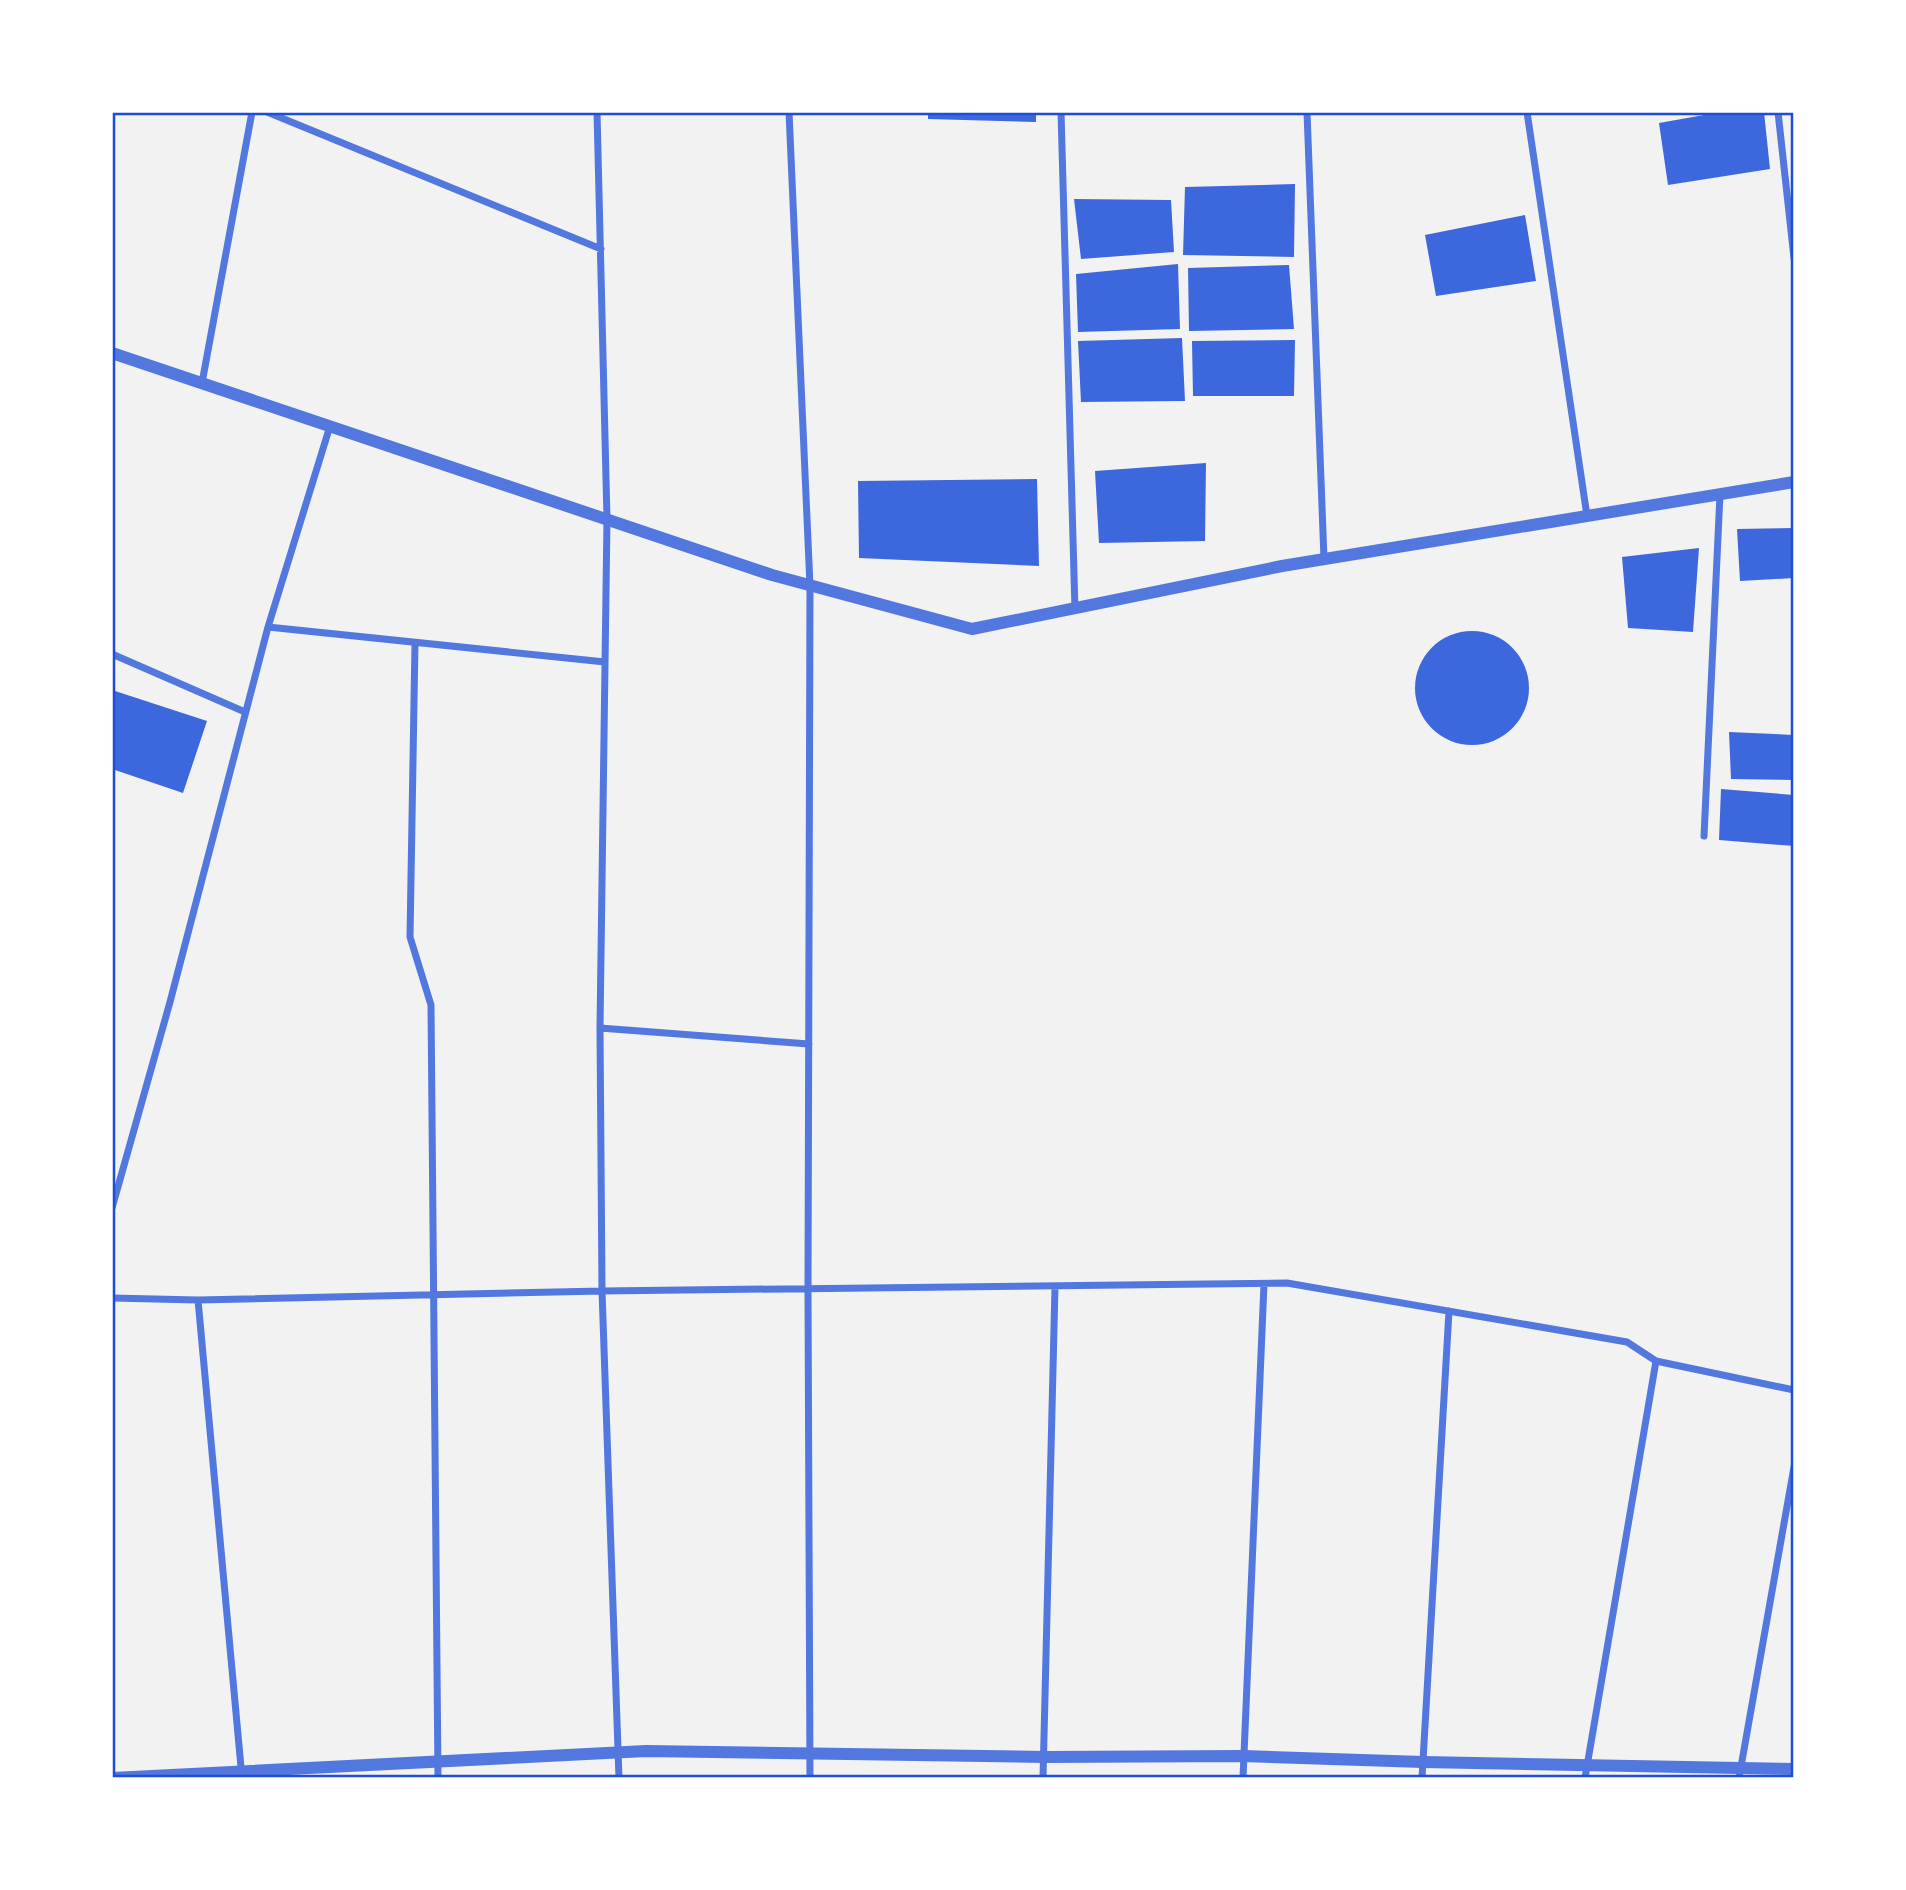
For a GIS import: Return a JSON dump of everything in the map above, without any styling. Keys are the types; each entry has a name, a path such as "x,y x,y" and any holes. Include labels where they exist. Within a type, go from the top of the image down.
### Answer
{"street":[{"path":"202,383 252,112"},
{"path":"267,112 601,249"},
{"path":"597,112 607,519 600,1028 602,1291 619,1778"},
{"path":"789,112 810,586 810,1778"},
{"path":"1061,112 1074,610"},
{"path":"1307,112 1324,559"},
{"path":"1527,112 1587,516"},
{"path":"1778,112 1794,258"},
{"path":"112,353 810,586 972,629 1282,566 1794,482"},
{"path":"112,1208 170,1002 268,627 330,426"},
{"path":"1704,836 1720,494"},
{"path":"268,627 605,662"},
{"path":"415,643 410,937 431,1005 438,1778"},
{"path":"112,654 245,712"},
{"path":"600,1028 809,1044"},
{"path":"1243,1778 1264,1283"},
{"path":"112,1298 198,1300 602,1291 1287,1283 1627,1342 1656,1361 1794,1390"},
{"path":"1043,1778 1055,1287"},
{"path":"198,1300 241,1775"},
{"path":"1422,1778 1449,1311"},
{"path":"1584,1778 1656,1361"},
{"path":"1739,1773 1794,1467"},
{"path":"112,1778 241,1775 619,1752 1044,1757 1243,1756 1586,1764 1739,1773 1794,1769"}],"building":[{"path":"928,112 1036,112 1036,122 928,119"},
{"path":"1721,112 1764,112 1770,169 1668,185 1659,123"},
{"path":"1295,184 1294,257 1183,255 1185,187"},
{"path":"1074,199 1171,200 1174,252 1081,259"},
{"path":"1525,215 1536,281 1436,296 1425,235"},
{"path":"1178,264 1180,329 1078,332 1076,274"},
{"path":"1289,265 1294,329 1189,331 1188,268"},
{"path":"1182,338 1185,401 1081,402 1078,341"},
{"path":"1295,340 1294,396 1193,396 1192,341"},
{"path":"1206,463 1205,541 1099,543 1095,471"},
{"path":"1037,479 1039,566 859,558 858,481"},
{"path":"1794,528 1794,578 1740,581 1737,529"},
{"path":"1699,548 1693,632 1628,628 1622,557"},
{"path":"1472,631 1494,636 1512,648 1524,666 1529,688 1524,710 1512,728 1494,740 1472,745 1450,740 1432,728 1420,710 1415,688 1420,666 1432,648 1450,636"},
{"path":"112,690 207,721 183,793 112,769"},
{"path":"1729,732 1794,735 1794,780 1731,779"},
{"path":"1721,789 1794,795 1794,846 1719,840"}]}
